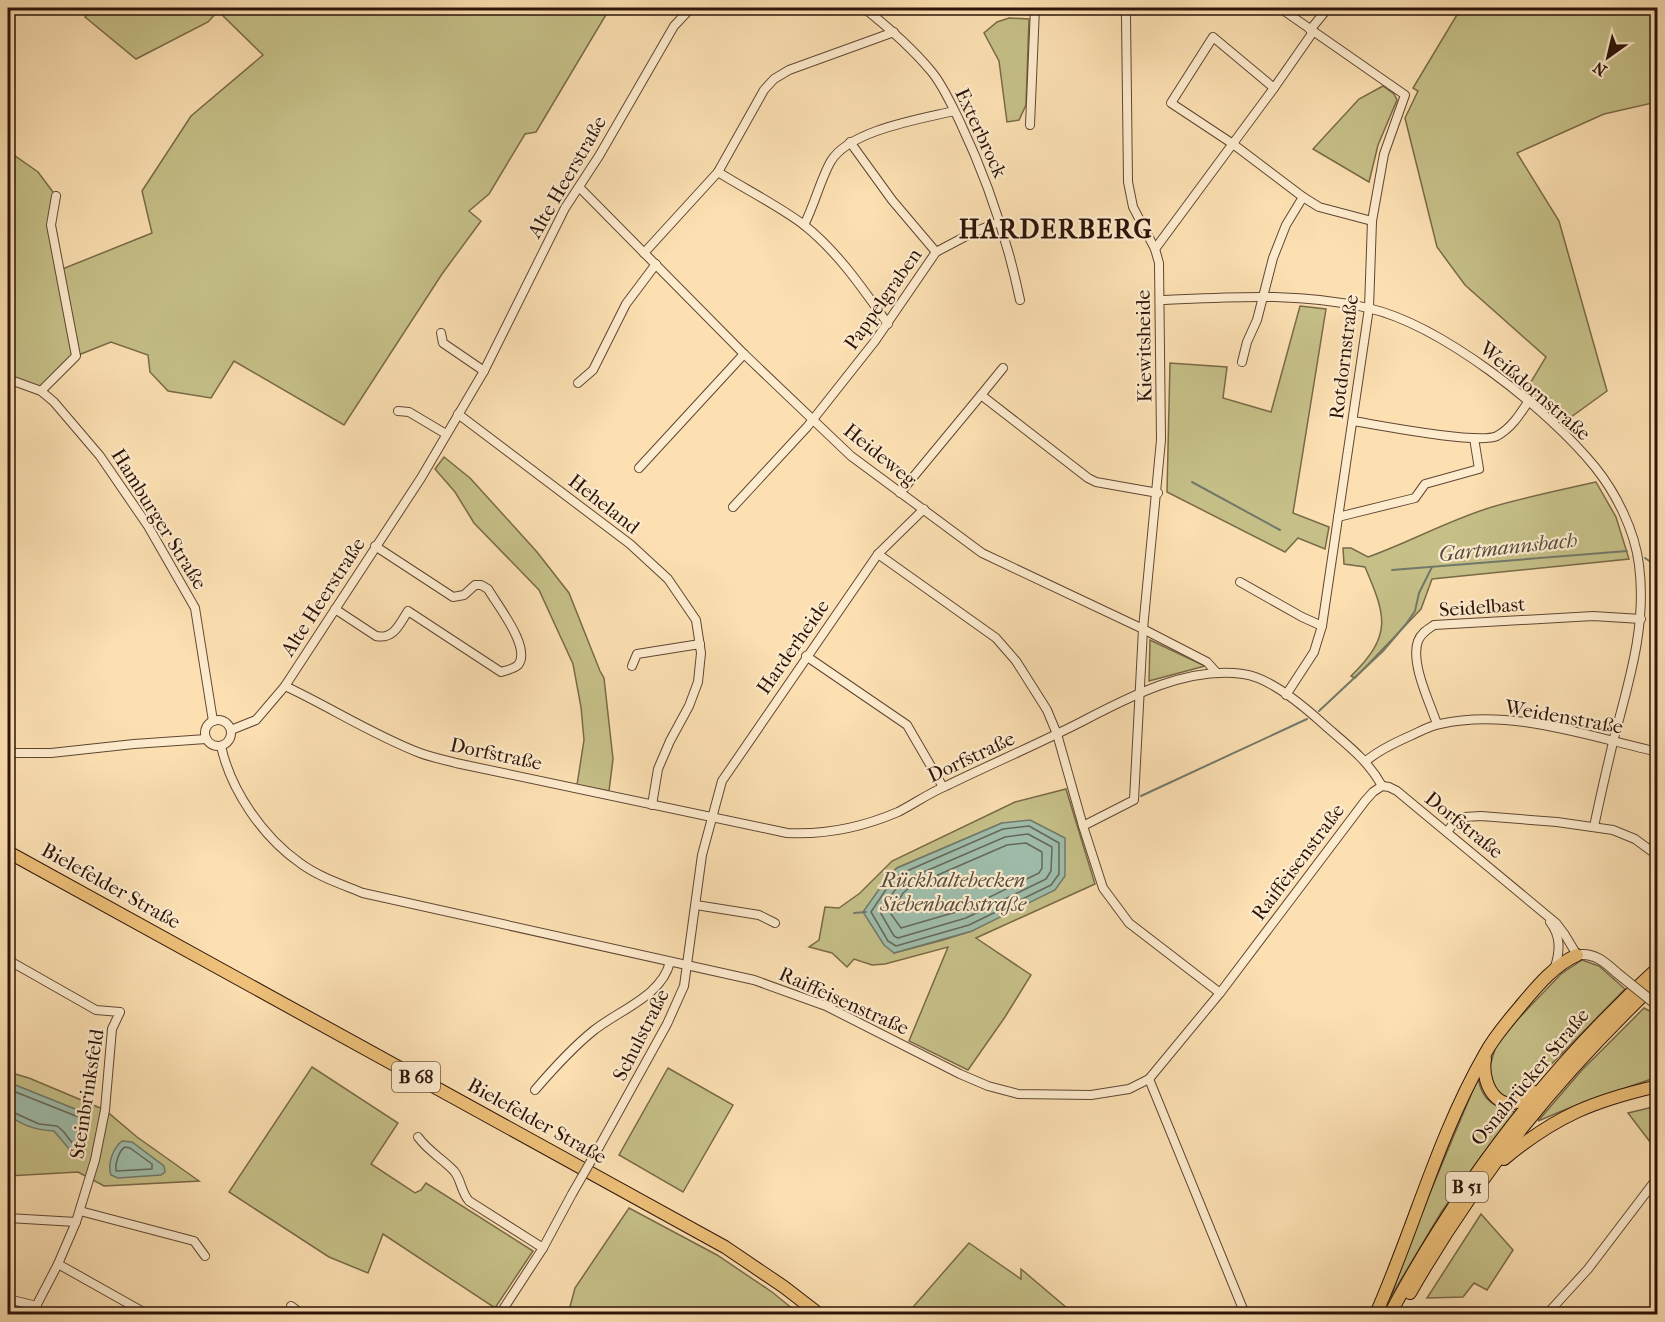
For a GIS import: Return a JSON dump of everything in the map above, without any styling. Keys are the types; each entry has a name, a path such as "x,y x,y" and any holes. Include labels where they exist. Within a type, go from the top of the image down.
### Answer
{"main road":[{"name":"Bielefelder Straße","path":"8,852 725,1247 819,1314"},
{"path":"1376,1314 1457,1111 1485,1053 1525,1001 1555,969 1577,955"},
{"name":"Osnabrücker Straße","path":"1390,1314 1418,1261 1480,1167 1557,1069 1603,1019 1658,968"},
{"name":"Osnabrücker Straße","path":"1398,1314 1444,1237 1487,1173 1532,1114 1610,1027 1658,981"},
{"path":"1485,1053 1486,1086 1499,1100 1517,1103 1524,1100 1545,1077 1557,1069"},
{"path":"1487,1173 1528,1139 1558,1119 1620,1095 1658,1086"}],"street":[{"name":"Alte Heerstraße","path":"231,730 256,720 285,687 421,478 484,371 552,233 675,27 691,8"},
{"name":"Exterbrock","path":"864,8 894,32 932,72 954,111 990,188 1020,300"},
{"path":"1030,125 1035,8"},
{"name":"Kiewitsheide","path":"1083,826 1134,800 1143,629 1158,493 1161,440 1160,263 1133,207 1128,182 1126,16 1124,8"},
{"path":"1280,8 1312,31"},
{"path":"1155,249 1275,88 1328,8"},
{"name":"Rotdornstraße","path":"1286,695 1314,652 1322,626 1369,308 1372,221 1384,154 1405,95 1312,31"},
{"path":"644,253 718,172 764,90 774,79 789,70 894,32"},
{"path":"1275,88 1213,37 1171,103 1233,144 1319,207 1372,221"},
{"path":"804,225 831,160 850,142 902,124 954,111"},
{"path":"850,142 892,200 936,252"},
{"path":"718,172 804,225 836,256 888,324"},
{"name":"Heideweg","path":"579,187 744,354 851,456 982,553 1143,629 1207,662 1216,672"},
{"path":"41,391 76,356 51,225 56,196"},
{"path":"1242,362 1246,342 1257,320 1273,258 1286,225 1303,197"},
{"name":"Pappelgraben","path":"733,507 807,427 888,324 936,252 999,222"},
{"path":"578,382 593,370 626,304 656,264"},
{"name":"Weißdornstraße","path":"1161,300 1264,296 1317,299 1369,308 1406,320 1461,350 1528,402 1558,428 1596,467 1628,525 1639,563 1641,619 1636,651 1594,826"},
{"path":"441,333 443,343 484,371"},
{"path":"639,468 744,354"},
{"path":"900,493 1003,368"},
{"name":"Hamburger Straße","path":"8,379 41,391 54,402 100,456 148,526 195,608 213,721"},
{"path":"981,395 1096,482 1158,493"},
{"path":"1353,421 1419,432 1474,438 1495,437 1515,423 1528,402"},
{"path":"398,411 409,412 446,434"},
{"name":"Heheland","path":"458,414 630,544 668,579 696,620 700,644 698,682 689,706 658,769 652,805"},
{"path":"1338,517 1415,498 1425,484 1479,469 1474,438"},
{"name":"Harderheide","path":"712,818 722,781 806,656 878,554 924,509"},
{"path":"335,609 376,636 384,638 393,634 408,611 501,672 517,667 522,659 520,642 488,589 475,585 464,595 453,597 375,546"},
{"path":"878,554 996,638 1022,670 1047,710 1057,734 1103,888 1130,924 1220,993"},
{"path":"1240,582 1322,626"},
{"name":"Seidelbast","path":"1437,724 1415,655 1418,640 1425,630 1434,625 1593,616 1641,619"},
{"path":"632,666 637,654 700,644"},
{"path":"806,656 907,726 943,786"},
{"name":"Dorfstraße","path":"285,687 325,705 387,739 422,754 712,818 787,833 805,834 850,827 899,811 943,786 1057,734 1140,691 1216,672 1245,674 1266,682 1307,710 1366,761 1382,786 1397,791 1537,907 1565,935 1577,955"},
{"name":"Weidenstraße","path":"1366,761 1395,742 1437,724 1475,720 1516,721 1658,752"},
{"path":"213,721 224,721 231,730 231,739 221,746 212,745 206,735 206,727 213,721"},
{"path":"8,753 51,753 206,735"},
{"name":"Raiffeisenstraße","path":"221,746 224,761 259,824 285,852 323,877 363,893 754,980 811,1000 960,1074 988,1086 1018,1094 1091,1095 1129,1089 1149,1079 1220,993 1372,792 1382,786"},
{"path":"1448,832 1456,820 1481,816 1594,826 1613,830 1635,839 1658,856"},
{"name":"Schulstraße","path":"500,1314 543,1248 667,1024 684,986 702,855 712,818"},
{"path":"696,905 759,915 775,923"},
{"path":"1537,907 1553,925 1557,934 1559,950 1555,969"},
{"path":"1577,955 1585,953 1595,956 1658,1006"},
{"name":"Steinbrinksfeld","path":"8,960 96,1010 120,1012 112,1029 105,1110 95,1160 76,1222 33,1314"},
{"path":"535,1090 561,1060 592,1032 652,991 668,972 670,962"},
{"path":"1149,1079 1245,1314"},
{"path":"418,1137 427,1149 455,1172 463,1194 469,1201 543,1248"},
{"path":"1547,1314 1588,1269 1658,1178"},
{"path":"80,1211 194,1241 206,1256"},
{"path":"8,1218 76,1222"},
{"path":"58,1264 147,1314"},
{"path":"8,1299 37,1305"},
{"path":"291,1306 302,1314"}],"shaded area":[{"path":"94,8 610,8 536,132 525,134 489,194 469,211 481,221 442,274 344,425 234,361 211,398 168,391 150,372 148,355 111,342 76,356 41,391 8,379 8,151 38,172 56,196 51,225 60,270 152,233 142,191 191,116 263,55 218,11 208,22 136,59 85,17"},
{"path":"1461,8 1657,8 1657,102 1604,114 1517,153 1559,221 1607,391 1564,422 1526,390 1546,357 1465,285 1437,247 1405,118 1418,91 1413,88"},
{"path":"1009,18 1029,19 1026,105 1019,120 1007,122 999,61 984,33 997,22"},
{"path":"1383,86 1394,94 1397,100 1378,145 1369,182 1313,149 1359,99"},
{"path":"1300,306 1326,309 1293,513 1329,527 1325,549 1298,538 1285,552 1167,492 1170,363 1227,367 1223,398 1271,412"},
{"path":"444,457 470,478 537,552 569,593 604,678 613,759 609,791 577,785 584,740 573,664 539,590 474,523 455,492 435,469"},
{"path":"1596,482 1616,517 1629,559 1432,579 1421,609 1355,678 1351,676 1374,649 1382,624 1378,599 1365,567 1344,564 1343,548 1351,548 1368,557 1492,507"},
{"path":"1150,640 1205,666 1149,681"},
{"path":"1066,789 1095,884 976,938 1031,975 968,1070 909,1041 948,947 885,964 872,965 854,959 847,967 832,953 809,947 819,940 825,907 839,908 860,893 892,861 1015,802","holes":["1002,823 972,931 894,953 887,878 897,868"]},
{"path":"1582,960 1599,966 1625,989 1533,1083 1520,1094 1507,1098 1492,1087 1488,1072 1496,1046 1561,974"},
{"path":"1644,1008 1657,1015 1657,1077 1538,1121 1582,1070"},
{"path":"312,1067 398,1123 371,1164 415,1193 421,1190 426,1183 533,1251 495,1308 383,1234 368,1273 329,1257 229,1192"},
{"path":"668,1068 733,1105 683,1192 619,1155"},
{"path":"8,1072 29,1078 105,1110 137,1137 199,1181 104,1186 78,1172 8,1176"},
{"path":"1478,1078 1482,1092 1490,1101 1500,1108 1515,1112 1442,1211 1390,1298 1424,1207"},
{"path":"1658,1106 1657,1151 1628,1113"},
{"path":"629,1208 717,1255 772,1292 799,1314 568,1314 575,1288"},
{"path":"1481,1214 1513,1250 1487,1290 1474,1283 1463,1297 1427,1298"},
{"path":"969,1243 1021,1279 1021,1269 1074,1314 907,1314"}],"water":[{"name":"Rückhaltebecken Siebenbachstraße","path":"1030,820 1065,838 1065,876 1055,890 972,931 894,953 884,945 863,912 897,868 1002,823"},
{"path":"8,1082 85,1113 90,1119 83,1149 76,1153 70,1150 54,1131 29,1127 8,1114"},
{"path":"122,1141 132,1142 164,1166 165,1172 161,1175 118,1178 111,1175 112,1157"}],"waterway":[{"path":"1192,482 1280,530"},
{"name":"Gartmannsbach","path":"1392,570 1627,551"},
{"name":"Gartmannsbach","path":"1645,558 1658,567"},
{"name":"Gartmannsbach","path":"1319,711 1383,651 1406,624 1415,611 1419,593 1432,567"},
{"name":"Gartmannsbach","path":"1141,796 1307,719"},
{"name":"Gartmannsbach","path":"854,913 866,912"}],"district":[{"name":"HARDERBERG","path":"1056,229"}]}
